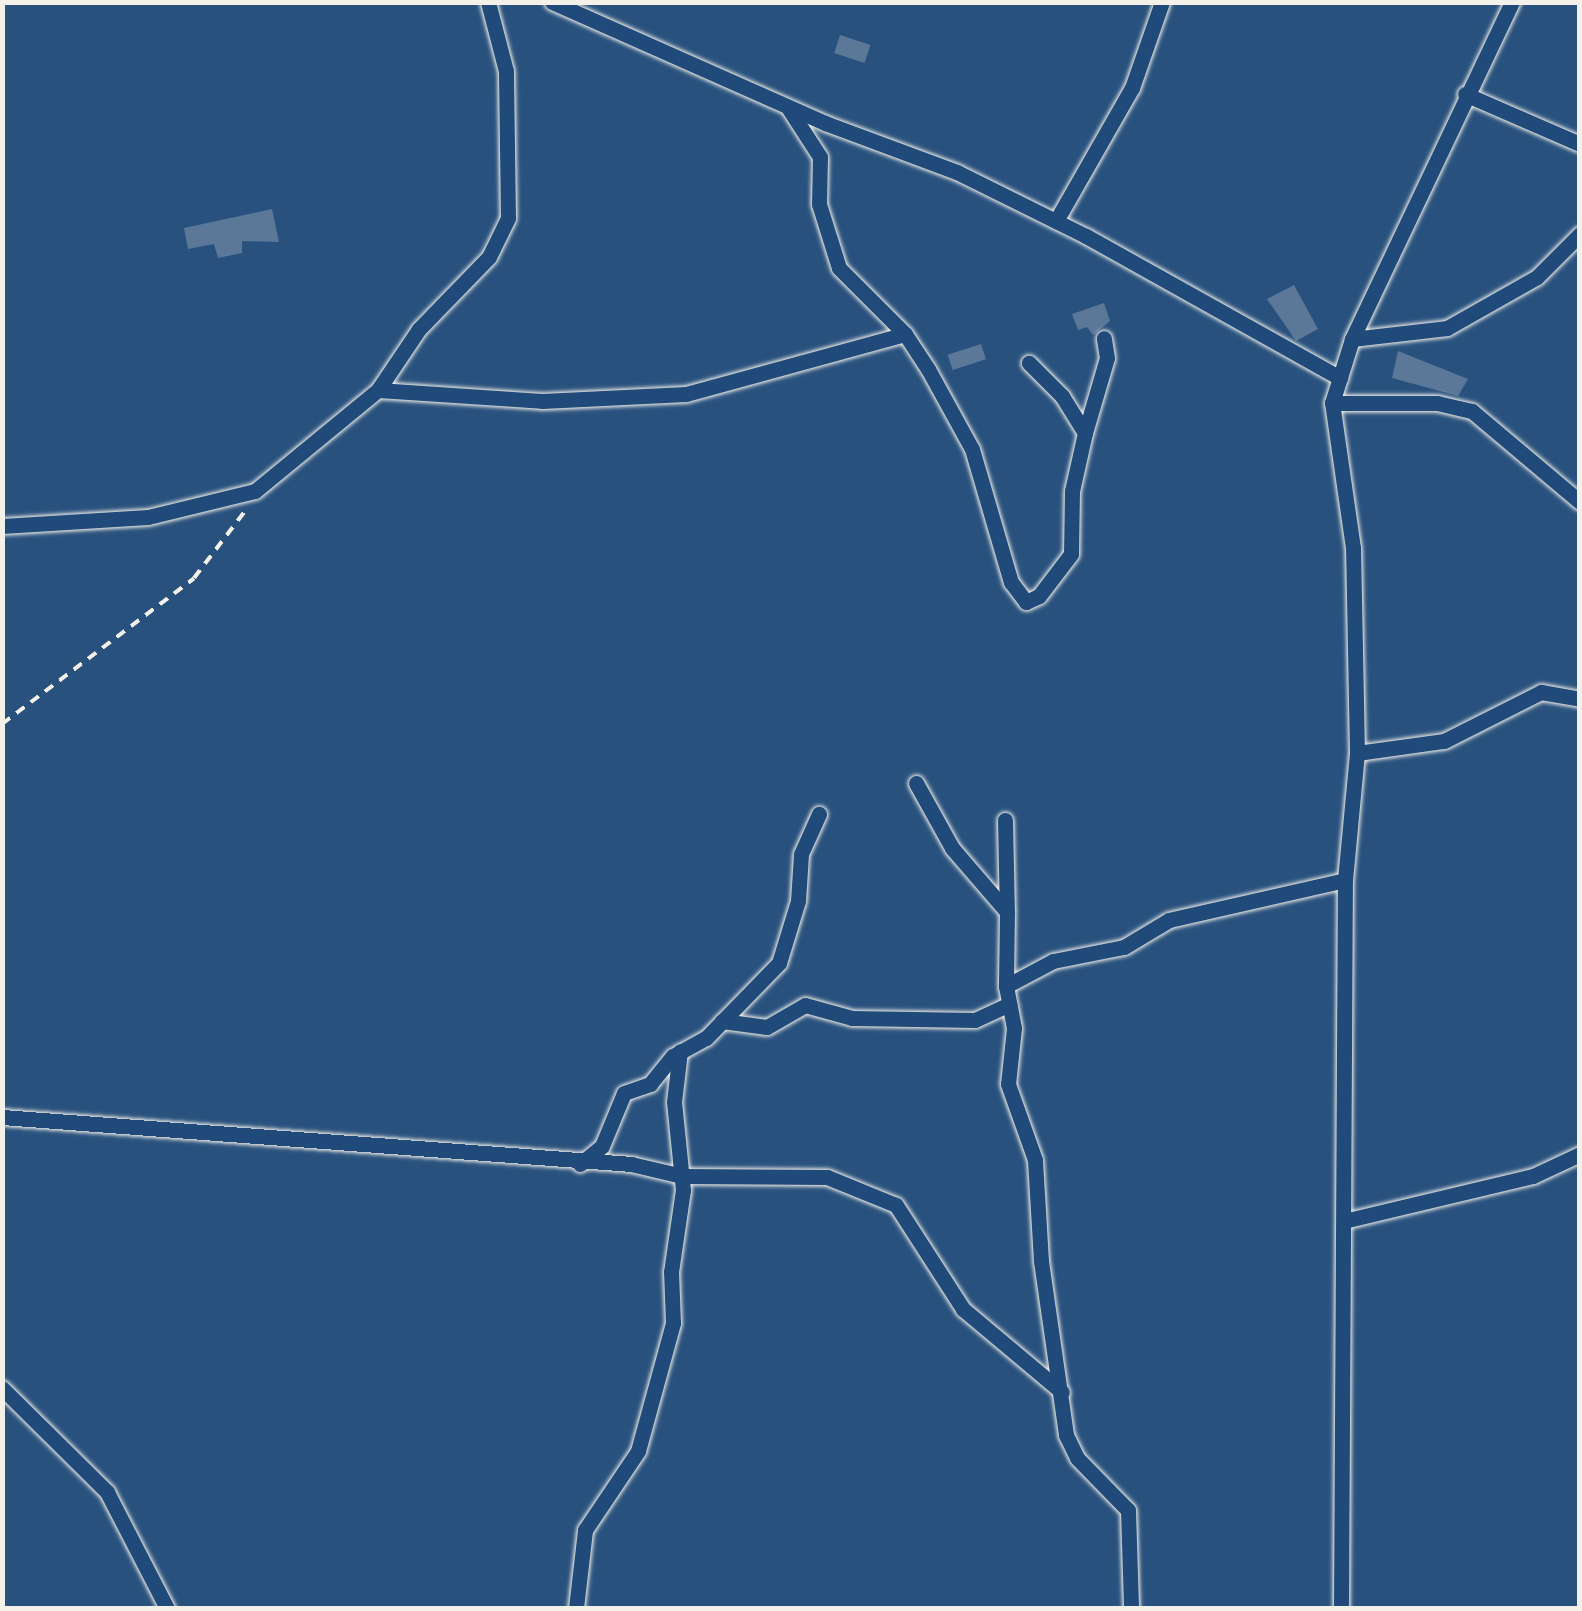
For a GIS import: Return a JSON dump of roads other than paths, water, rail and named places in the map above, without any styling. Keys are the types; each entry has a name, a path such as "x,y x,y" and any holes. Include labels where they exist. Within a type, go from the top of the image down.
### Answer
{"street":[{"path":"2,526 148,517 255,491 378,390 419,330 489,256 508,218 506,72 488,2"},
{"path":"552,2 787,106 957,172 1056,221 1340,378"},
{"path":"1056,221 1132,88 1162,2"},
{"path":"1342,1608 1348,1220 1345,880 1357,753 1352,548 1332,403 1352,339 1512,2"},
{"path":"1466,94 1580,144"},
{"path":"787,106 820,157 819,204 839,268 906,334 972,449 1011,582 1026,602 1039,596 1071,554 1072,491 1108,358 1104,338"},
{"path":"1352,339 1447,328 1536,277 1580,234"},
{"path":"378,390 542,401 686,394 906,334"},
{"path":"1029,363 1062,396 1085,434"},
{"path":"1332,403 1437,403 1472,411 1580,502"},
{"path":"1357,753 1444,741 1541,692 1580,699"},
{"path":"916,782 952,848 1007,912"},
{"path":"580,1164 602,1146 624,1093 650,1084 680,1051 722,1021 788,946 801,854 819,814"},
{"path":"1005,820 1010,1094 1036,1160 1041,1261 1071,1449 1128,1510 1131,1608"},
{"path":"1006,986 1053,961 1124,946 1169,920 1345,880"},
{"path":"722,1021 767,1028 805,1006 852,1018 974,1020 1010,1004"},
{"path":"576,1608 585,1530 633,1460 654,1405 673,1323 682,1176 674,1102 680,1051"},
{"path":"2,1116 580,1164 631,1164 682,1176 828,1177 896,1205 963,1309 1062,1392"},
{"path":"1348,1220 1533,1176 1580,1154"},
{"path":"2,1388 107,1492 167,1608"}]}
